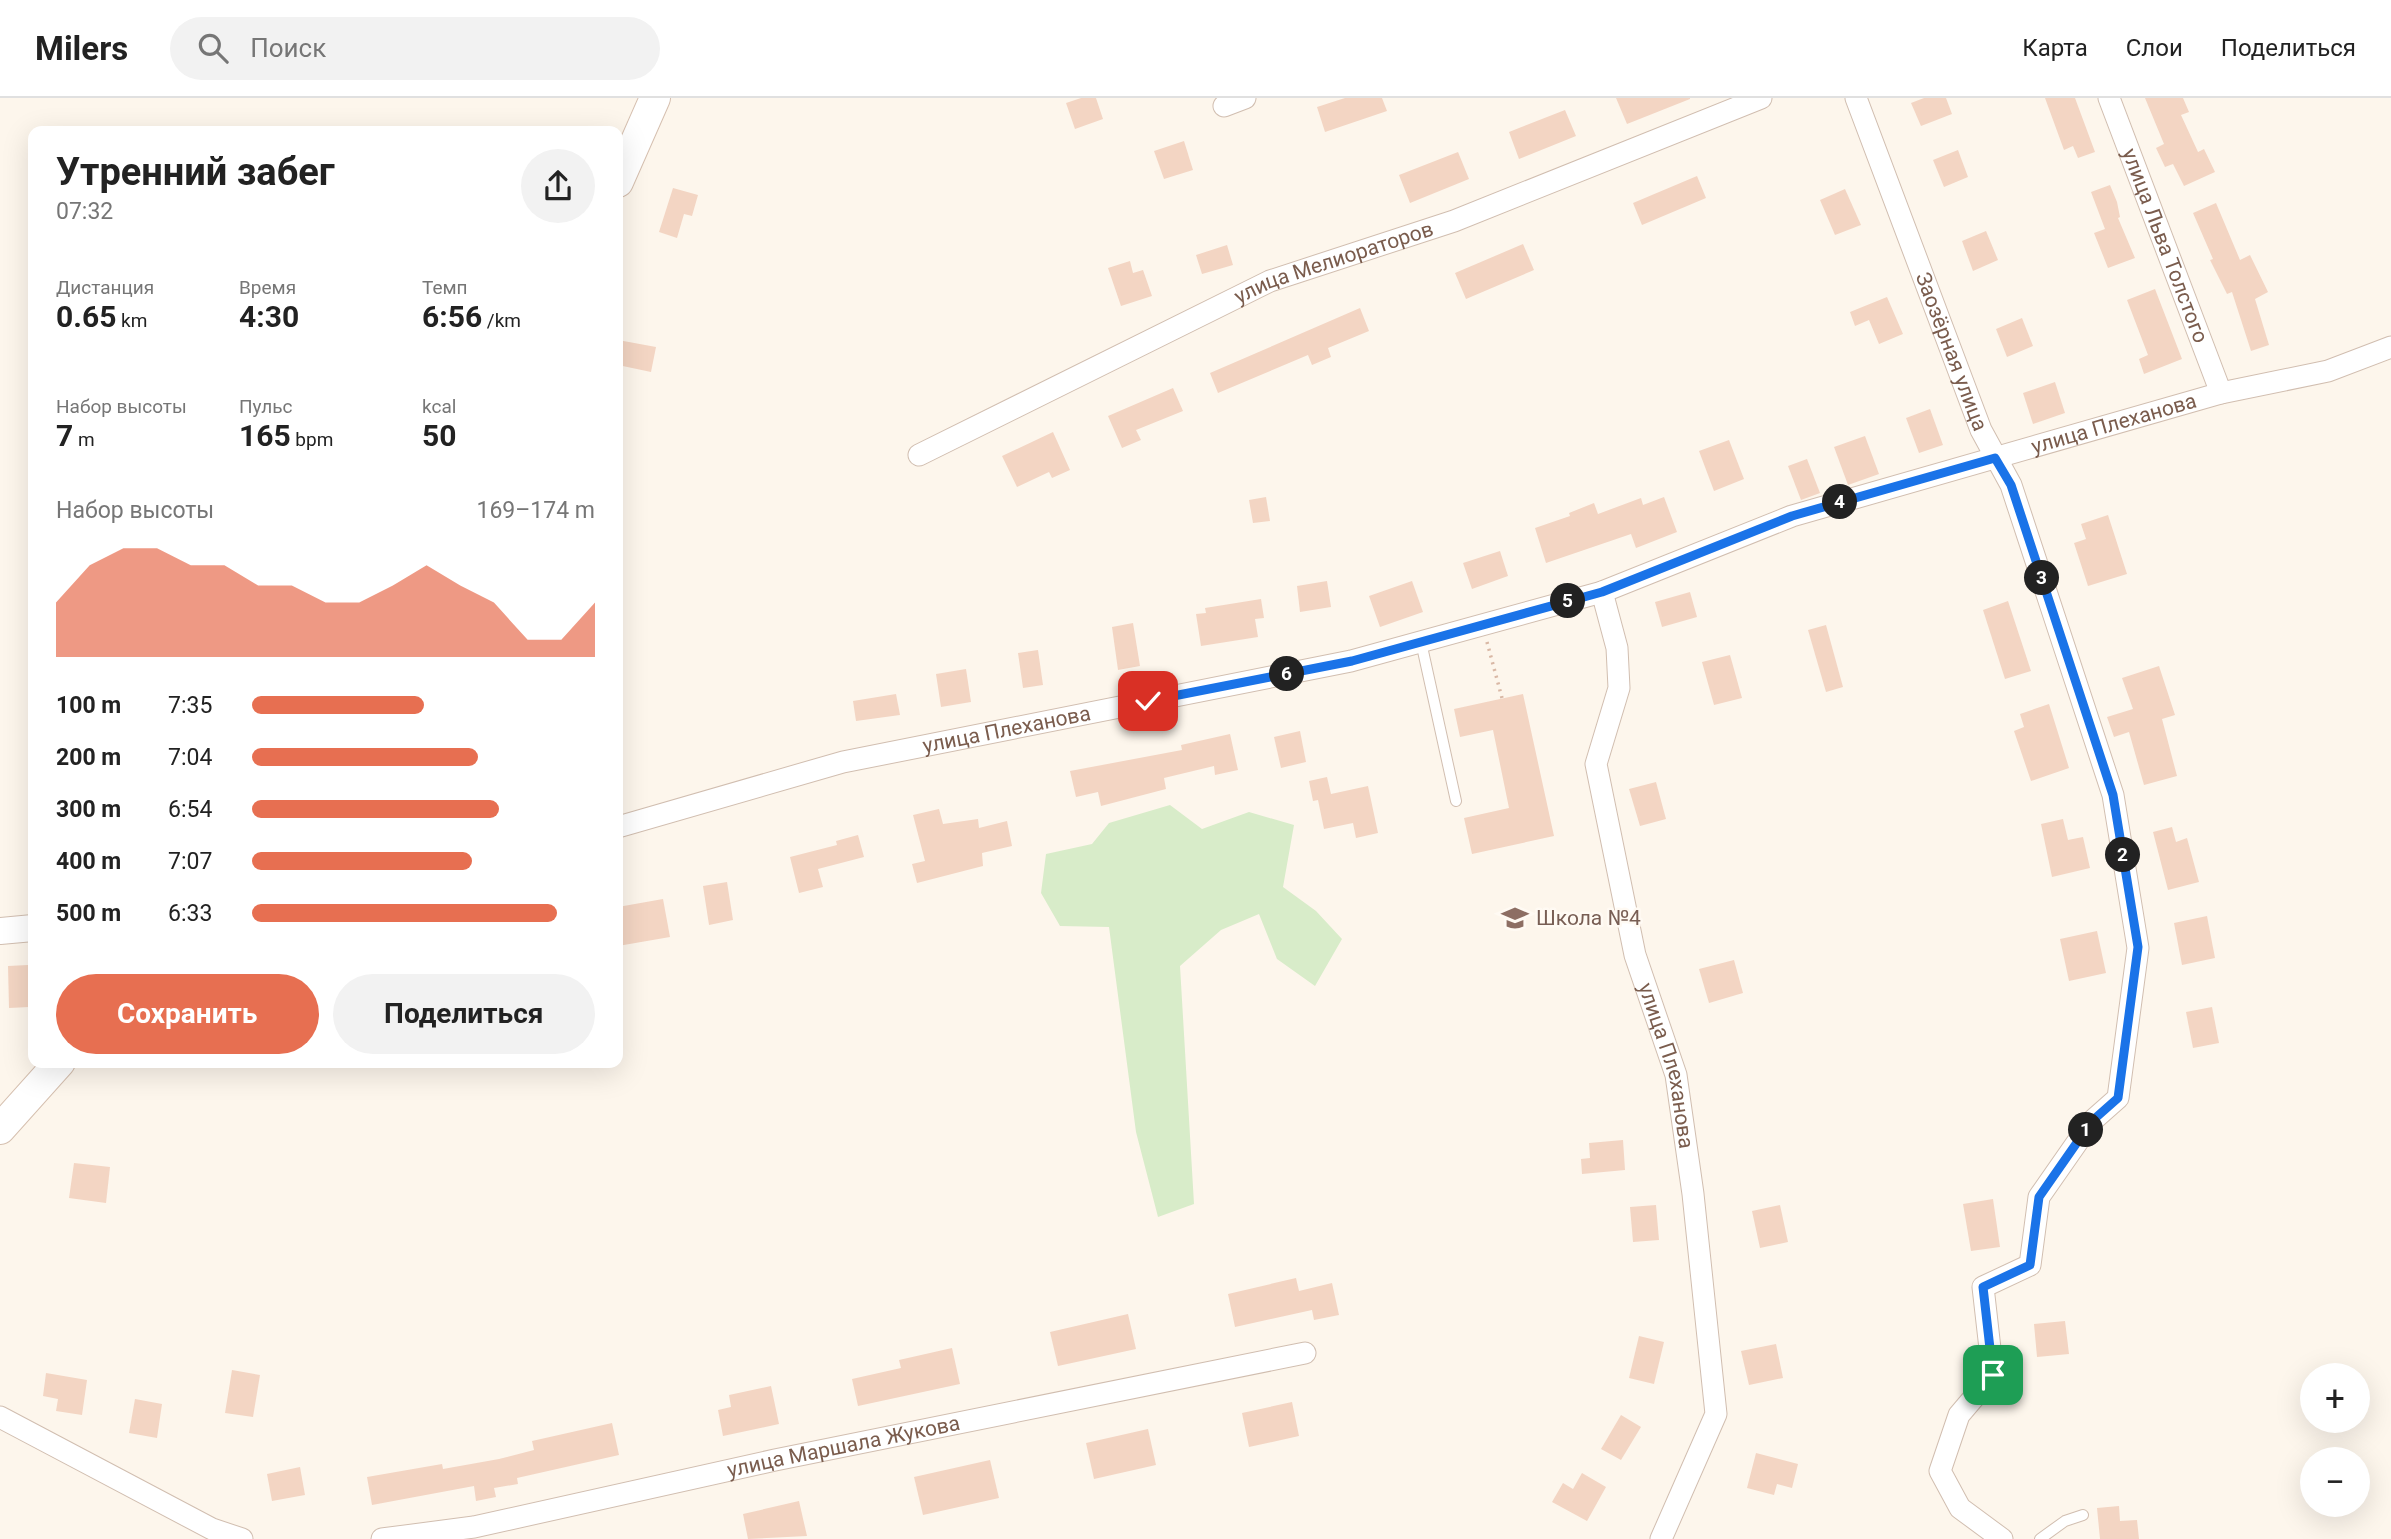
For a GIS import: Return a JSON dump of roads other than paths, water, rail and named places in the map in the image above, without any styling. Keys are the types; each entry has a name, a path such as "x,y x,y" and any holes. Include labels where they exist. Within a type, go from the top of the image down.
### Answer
{"main road":[{"path":"623,171 655,98"},
{"path":"0,1129 55,1068"}],"street":[{"path":"1224,106 1245,98"},
{"name":"улица Мелиораторов","path":"919,455 1270,281 1454,221 1761,98"},
{"name":"Заозёрная улица","path":"1856,98 1981,430 2011,485 2113,795 2138,947 2118,1098 2092,1121 2039,1197 2030,1265 1983,1287 1993,1375 1959,1415 1940,1471 1960,1508 2002,1539"},
{"name":"улица Льва Толстого","path":"2109,98 2221,393"},
{"name":"улица Плеханова","path":"623,826 842,762 1352,661 1602,592 1792,516 2221,393 2328,371 2391,347"},
{"name":"улица Плеханова","path":"1602,592 1617,648 1619,688 1596,764 1635,955 1676,1075 1693,1194 1716,1414 1661,1539"},
{"path":"0,931 28,928"},
{"name":"улица Маршала Жукова","path":"382,1539 474,1527 775,1460 1305,1353"},
{"path":"0,1417 212,1529 242,1539"}],"lane":[{"path":"1421,642 1456,801"},
{"path":"2040,1539 2066,1521 2083,1516"}],"place":[{"name":"Школа №4","path":"1515,918"}]}
